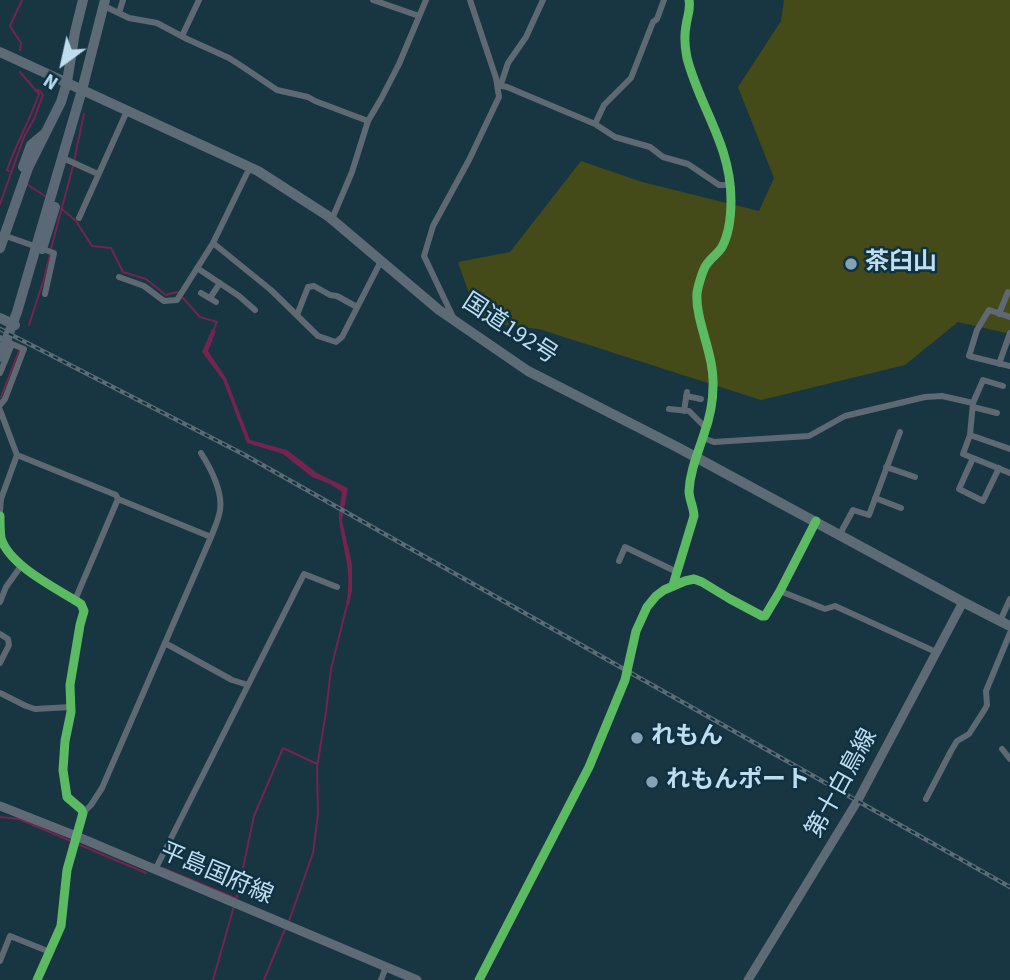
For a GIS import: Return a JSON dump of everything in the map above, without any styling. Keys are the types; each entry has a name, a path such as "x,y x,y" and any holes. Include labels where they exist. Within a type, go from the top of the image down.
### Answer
{"highway":[{"path":"67,82 83,0"},
{"path":"82,90 105,3"},
{"name":"国道192号","path":"0,52 250,167 332,219 439,310 528,371 696,457 1005,623"}],"main road":[{"path":"0,248 3,231 28,168 47,133 67,82"},
{"path":"0,318 15,326 19,323 46,247 70,161 82,90"},
{"path":"0,356 46,247"},
{"name":"第十白鳥線","path":"748,980 856,803 962,602"},
{"name":"平島国府線","path":"0,806 75,840 155,870 417,980"}],"street":[{"path":"119,13 123,0"},
{"path":"182,36 199,0"},
{"path":"373,0 419,16"},
{"path":"332,219 352,172 368,121 399,64 426,0"},
{"path":"456,321 424,256 433,226 499,97 498,85 470,0"},
{"path":"498,85 502,82 508,63 526,37 543,0"},
{"path":"594,124 604,105 631,78 664,0"},
{"path":"673,585 694,516 688,493 706,428 713,389 713,374 697,292 705,267 724,244 730,215 730,185 725,156 687,56 685,37 689,0"},
{"path":"105,3 129,18 158,23 229,58 276,90 309,97 368,121"},
{"path":"498,85 594,124 615,137 650,147 663,157 688,164 719,185 730,185"},
{"path":"79,218 127,111"},
{"path":"70,161 98,174"},
{"path":"119,276 144,286 164,301 180,296 213,243 250,167"},
{"path":"3,231 46,247 54,253 45,294"},
{"path":"213,243 271,290 318,336 336,342 382,261"},
{"path":"197,268 255,310"},
{"path":"201,293 213,300 220,283"},
{"path":"298,315 308,287 314,286 357,307"},
{"path":"999,314 1008,292"},
{"path":"1010,317 989,310 977,331 969,356 1010,366"},
{"path":"999,364 1010,333"},
{"path":"0,338 24,349 0,408 17,455 0,502 1,538 20,566 82,604 84,611 70,685 71,707 63,769 67,797 83,813"},
{"path":"0,373 12,344"},
{"path":"1003,386 983,380 973,405 970,435 963,454 1010,473"},
{"path":"684,411 687,394 701,399"},
{"path":"703,438 714,442 809,436 845,416 926,397 942,396 997,413"},
{"path":"669,409 689,411 706,428"},
{"path":"840,534 853,510 869,515 900,432"},
{"path":"970,435 1010,449"},
{"path":"37,980 61,926 67,870 83,813 102,788 221,509 212,472 201,453"},
{"path":"17,455 211,537"},
{"path":"973,458 959,489 983,500 999,468"},
{"path":"886,467 915,477"},
{"path":"875,498 901,508"},
{"path":"75,600 118,499"},
{"path":"479,980 589,767 625,680 636,631 647,607 656,596 673,585 694,579 765,616 816,522"},
{"path":"619,561 625,547 677,572"},
{"path":"1,597 20,566"},
{"path":"155,870 304,574 337,587"},
{"path":"780,591 825,609 835,606 936,652"},
{"path":"1005,623 1010,599"},
{"path":"0,634 8,639 9,645 0,663"},
{"path":"926,799 957,741 969,734 985,709 986,691 1010,634"},
{"path":"164,643 232,680 248,685"},
{"path":"0,693 35,709 71,707"},
{"path":"1002,749 1010,759"},
{"path":"0,961 10,936 50,951"},
{"path":"381,980 386,967"}],"green space":[{"path":"784,0 1010,0 1010,334 958,322 905,365 761,400 539,329 479,322 458,262 510,252 581,161 642,182 759,211 774,178 738,87 781,21"}],"shaded area":[{"path":"212,329 216,331 208,351 226,378 250,440 287,450 317,473 348,488 342,520 352,564 349,605 346,604 348,571 339,520 342,492 312,477 283,454 247,443 223,380 202,352"}],"waterway":[{"path":"20,50 21,43 10,26 22,0"},
{"path":"9,171 7,170 39,94 20,72"},
{"path":"0,204 24,137 43,95 35,90"},
{"path":"74,161 84,114"},
{"path":"51,249 73,166"},
{"path":"28,185 45,196"},
{"path":"63,210 76,221 92,246 111,248 123,272 146,279 166,295 177,292 179,294"},
{"path":"29,325 50,254"},
{"path":"183,298 200,317 217,322 213,331"},
{"path":"1,397 19,351"},
{"path":"289,921 313,853 318,814 317,767 331,669 347,605"},
{"path":"236,901 254,816 283,748 317,764"},
{"path":"0,817 19,819 146,873"},
{"path":"163,868 235,898"},
{"path":"213,980 234,906"},
{"path":"264,980 285,929"}],"railway":[{"path":"0,329 243,454 1010,887"}],"cycle path":[{"path":"673,585 694,516 689,494 690,484 713,393 713,375 699,315 697,293 705,267 724,242 731,206 730,180 721,144 687,58 685,34 689,0"},
{"path":"0,516 1,538 14,558 35,576 81,604 84,611 70,685 71,712 63,770 67,797 83,813 67,870 61,926 37,980"},
{"path":"479,980 589,767 625,680 636,631 647,607 664,590 694,579 765,616 816,521"}],"place":[{"name":"茶臼山","path":"851,264"},
{"name":"れもん","path":"637,738"},
{"name":"れもんポート","path":"652,782"}]}
